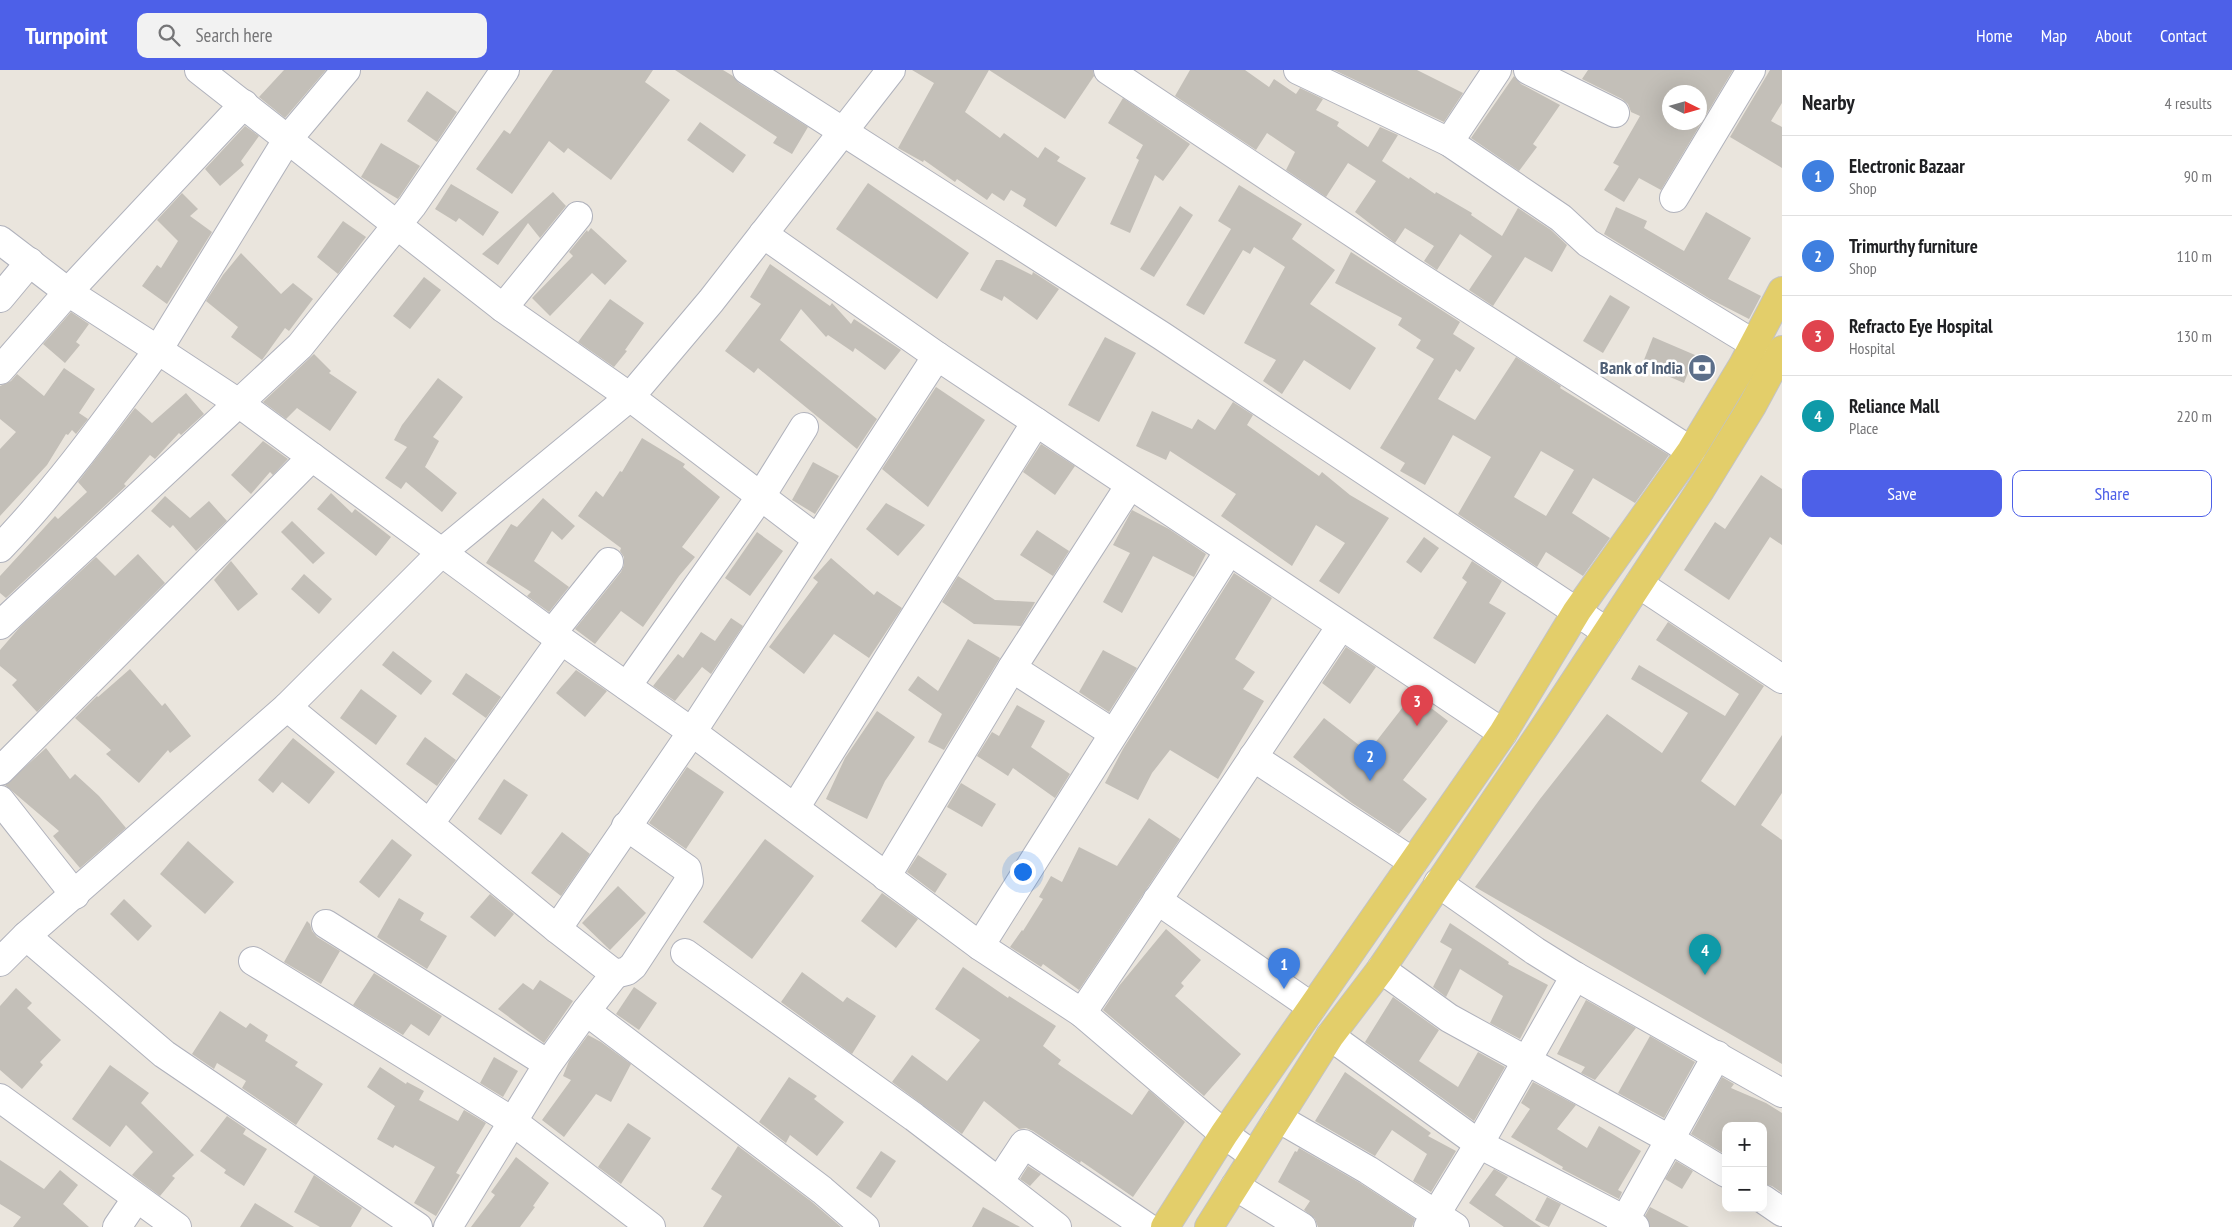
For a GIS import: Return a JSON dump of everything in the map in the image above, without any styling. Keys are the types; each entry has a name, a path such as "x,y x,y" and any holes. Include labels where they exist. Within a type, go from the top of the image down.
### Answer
{"main road":[{"path":"1165,1227 1224,1134 1503,733 1577,611 1691,450 1743,365 1782,290"},
{"path":"1209,1227 1330,1036 1381,969 1639,584 1706,481 1781,354"}],"street":[{"path":"199,70 504,308 630,397 817,539"},
{"path":"0,548 29,518 97,434 158,350 287,140 346,70"},
{"path":"0,625 240,404 300,346 412,206 505,70"},
{"path":"747,70 1162,336 1607,632"},
{"path":"0,962 26,936 287,707 442,552 630,397 711,301 845,132 891,70"},
{"path":"1108,70 1410,271 1691,450"},
{"path":"1298,70 1449,142 1561,218 1588,243 1754,344"},
{"path":"1449,142 1497,70"},
{"path":"1528,70 1615,112"},
{"path":"1674,198 1751,70"},
{"path":"0,370 68,292 244,104"},
{"path":"504,308 578,216"},
{"path":"763,234 937,356 1503,733"},
{"path":"0,240 68,292 240,404 556,637 692,732 980,946 1082,1013 1224,1134 1253,1155"},
{"path":"0,298 30,262"},
{"path":"557,929 692,732 937,356"},
{"path":"795,808 1036,422"},
{"path":"627,686 761,496 804,427"},
{"path":"0,771 312,457"},
{"path":"886,877 1012,668 1130,485"},
{"path":"980,946 1229,551"},
{"path":"430,823 609,562"},
{"path":"1639,584 1782,679"},
{"path":"1082,1013 1341,626"},
{"path":"1012,668 1113,733"},
{"path":"287,707 557,929 615,974"},
{"path":"1254,757 1413,862"},
{"path":"0,800 75,894"},
{"path":"448,1227 548,1064 615,974 627,971 633,966 689,881 687,869 626,826"},
{"path":"1438,883 1535,951 1575,976 1782,1093"},
{"path":"1157,900 1312,1007"},
{"path":"326,924 548,1064"},
{"path":"26,936 164,1054 418,1227"},
{"path":"685,953 914,1117 1057,1227"},
{"path":"253,960 512,1121 651,1227"},
{"path":"1381,969 1449,1018 1671,1140 1722,1171"},
{"path":"1278,1118 1368,1170 1439,1223 1478,1144 1575,976"},
{"path":"586,1011 822,1190 865,1227"},
{"path":"1330,1036 1478,1144 1627,1225 1717,1055"},
{"path":"0,1098 136,1199 177,1227"},
{"path":"999,1182 1024,1144 1147,1227"},
{"path":"1235,1186 1302,1227"},
{"path":"117,1227 136,1199"},
{"path":"1767,1202 1782,1212"}],"building":[{"path":"284,70 326,70 285,118 259,97"},
{"path":"553,70 653,70 645,82 670,100 611,180 568,148 564,153 549,141 512,194 476,169 504,130 510,134"},
{"path":"675,70 723,70 733,76 739,83 808,127 792,154 773,143 777,137"},
{"path":"912,70 989,70 965,112 1000,138 1004,133 1038,158 1045,147 1060,157 1057,161 1086,178 1056,227 1023,206 1026,199 1011,190 1004,201 992,193 987,200 957,179 955,182 924,160 923,162 898,148 934,83"},
{"path":"989,70 1093,70 1094,76 1065,119"},
{"path":"1190,70 1245,70 1269,87 1274,79 1296,94 1300,88 1323,99 1316,110 1339,122 1337,126 1368,147 1380,127 1398,135 1382,161 1409,179 1410,177 1435,194 1436,192 1472,213 1471,215 1502,236 1518,208 1551,230 1567,245 1552,272 1525,257 1493,306 1469,290 1492,256 1460,234 1437,270 1424,261 1434,246 1405,228 1395,243 1355,212 1376,181 1348,163 1326,197 1286,170 1295,152 1267,133 1256,150 1175,96"},
{"path":"1334,70 1417,70 1463,93 1444,122"},
{"path":"1588,70 1733,70 1707,113 1707,85 1662,85 1662,130 1697,130 1661,190 1639,178 1624,202 1604,190 1619,166 1613,163 1640,116 1631,112 1628,104 1622,99 1582,79"},
{"path":"1770,70 1782,70 1782,103 1771,121 1782,127 1782,168 1730,137"},
{"path":"1514,76 1521,84 1560,105 1533,144 1537,147 1519,171 1471,138"},
{"path":"427,91 457,112 437,142 407,121"},
{"path":"1123,98 1190,144 1163,181 1155,175 1130,233 1110,224 1139,160 1136,158 1143,145 1108,123"},
{"path":"700,122 746,155 733,173 687,140"},
{"path":"245,126 259,136 241,161 244,165 220,186 205,169"},
{"path":"381,143 420,166 398,199 361,177"},
{"path":"868,183 969,253 937,299 836,229"},
{"path":"451,184 499,212 483,236 459,218 456,222 435,209"},
{"path":"1239,185 1302,224 1292,239 1335,270 1310,304 1376,348 1350,390 1304,360 1282,394 1263,381 1276,360 1244,343 1285,267 1254,247 1250,254 1243,250 1204,315 1186,305 1231,229 1218,221"},
{"path":"553,192 566,206 540,238 528,223 498,265 482,254"},
{"path":"182,193 198,209 190,216 212,232 167,304 142,286 157,265 161,268 178,241 157,220"},
{"path":"1180,206 1193,215 1154,277 1140,269"},
{"path":"1616,207 1647,221 1644,228 1684,251 1706,212 1751,238 1728,279 1761,296 1749,319 1710,299 1604,234"},
{"path":"343,221 366,237 338,274 317,257"},
{"path":"591,228 627,261 605,285 592,273 550,316 532,298 573,256 569,252 587,230 588,232"},
{"path":"1351,252 1460,322 1453,334 1475,348 1460,372 1456,369 1438,399 1475,420 1516,357 1561,386 1560,388 1669,455 1635,503 1593,478 1572,513 1610,538 1583,576 1546,552 1537,567 1458,514 1491,457 1453,435 1425,485 1400,471 1405,463 1380,448 1434,359 1416,348 1421,340 1398,325 1402,318 1335,283","holes":["1541,451 1574,470 1546,516 1514,497"]},
{"path":"241,253 281,294 293,283 313,299 289,331 285,328 262,360 231,337 238,327 206,301 223,275"},
{"path":"996,260 1002,260 1032,275 1033,272 1059,289 1037,320 1004,296 1002,301 980,290"},
{"path":"770,264 830,306 832,303 851,324 854,319 901,350 885,370 855,348 853,352 828,335 826,337 801,309 780,340 877,419 857,449 758,368 754,373 725,351 761,304 750,297"},
{"path":"424,277 441,290 410,329 393,316"},
{"path":"1610,295 1630,307 1603,353 1583,341"},
{"path":"610,299 644,323 625,350 627,351 614,367 578,342"},
{"path":"71,312 89,324 76,342 80,345 65,363 43,344"},
{"path":"1105,337 1136,353 1099,422 1068,405"},
{"path":"1653,337 1695,355 1684,383 1642,365"},
{"path":"314,354 331,371 329,373 357,392 330,431 297,408 286,419 263,402"},
{"path":"64,368 95,389 79,413 88,419 76,434 72,430 68,435 66,434 47,465 0,516 0,449 16,432 0,419 0,386 11,381 17,374 44,396"},
{"path":"438,378 463,397 433,437 439,441 425,467 457,493 442,512 406,482 401,489 385,478 407,447 394,440 402,425"},
{"path":"936,387 985,420 928,507 882,469"},
{"path":"186,393 204,414 181,435 179,433 155,459 150,455 124,484 126,486 6,598 0,593 0,576 55,516 58,519 87,492 78,482 135,408 152,423"},
{"path":"1233,402 1253,415 1247,425 1319,476 1322,472 1350,495 1389,518 1339,594 1319,581 1345,543 1316,525 1292,566 1221,516 1236,494 1170,451 1166,460 1136,446 1152,411 1192,429 1198,419 1215,430"},
{"path":"642,438 685,464 683,467 720,497 682,547 695,557 679,576 643,627 621,611 595,644 575,629 621,572 624,565 624,557 620,551 621,548 578,516 596,491 603,497 620,471 622,472"},
{"path":"263,441 288,459 273,475 270,472 251,494 231,475"},
{"path":"1041,444 1075,466 1055,495 1023,472"},
{"path":"813,462 839,476 815,514 792,500"},
{"path":"1761,475 1782,489 1782,545 1770,537 1729,600 1684,570 1715,522 1725,529"},
{"path":"331,493 352,513 355,509 391,537 376,556 317,509"},
{"path":"165,496 190,518 209,501 227,521 196,551 173,525 170,528 151,511"},
{"path":"543,498 575,526 562,540 552,531 534,561 569,587 549,612 527,596 531,592 486,563 511,524 517,527"},
{"path":"886,503 925,525 898,556 866,529"},
{"path":"1132,510 1169,529 1206,554 1194,577 1153,556 1122,613 1103,602 1130,553 1113,545"},
{"path":"292,521 325,553 313,564 281,532"},
{"path":"1037,530 1069,551 1053,576 1020,555"},
{"path":"757,532 783,551 750,596 725,578"},
{"path":"1424,537 1439,548 1421,573 1406,562"},
{"path":"138,554 165,583 37,712 12,685 17,680 0,666 0,650 20,627 96,557 115,576"},
{"path":"831,558 874,595 877,591 902,608 869,658 834,634 804,674 769,647 818,582 813,578"},
{"path":"231,561 258,594 238,611 214,580"},
{"path":"1472,561 1502,581 1489,603 1506,613 1475,664 1433,638 1467,582 1462,578"},
{"path":"1234,573 1272,598 1235,659 1255,672 1243,689 1264,701 1218,779 1170,750 1152,773 1138,800 1105,783 1123,749"},
{"path":"304,574 332,599 319,614 291,589"},
{"path":"958,576 995,600 1035,602 1021,626 974,624 942,602"},
{"path":"731,618 743,626 711,674 702,667 675,701 653,686 678,654 683,658 701,632 715,641"},
{"path":"1668,622 1764,686 1701,781 1735,806 1782,735 1782,793 1761,825 1782,840 1782,1064 1475,887 1540,799 1607,714 1662,753 1688,713 1631,679 1639,665 1725,716 1739,694 1656,640"},
{"path":"968,639 1000,658 944,750 928,742 942,714 908,690 918,676 938,691"},
{"path":"1346,647 1376,667 1350,704 1322,683"},
{"path":"1103,650 1137,668 1109,712 1079,692"},
{"path":"393,651 432,681 421,695 382,665"},
{"path":"130,669 162,706 165,703 191,736 170,753 168,750 139,783 106,754 111,750 75,718 97,696"},
{"path":"576,670 607,691 585,717 556,693"},
{"path":"466,673 501,697 486,718 452,694"},
{"path":"361,689 397,716 376,745 340,718"},
{"path":"1413,694 1448,721 1403,780 1427,799 1399,834 1352,803 1293,757 1324,718 1368,752"},
{"path":"1017,705 1045,721 1031,747 1070,774 1055,798 1013,768 1008,776 977,756 992,732 999,736"},
{"path":"877,711 915,737 885,781 867,819 826,799 845,758"},
{"path":"425,737 456,760 437,786 406,764"},
{"path":"293,738 335,772 309,804 282,782 273,793 258,780"},
{"path":"46,748 70,779 75,774 99,796 126,828 80,868 53,836 59,831 5,785"},
{"path":"687,767 724,792 686,849 649,823"},
{"path":"504,779 528,795 501,835 478,819"},
{"path":"961,783 996,804 982,827 947,807"},
{"path":"1149,818 1180,839 1079,990 1043,964 1041,967 1010,947 1023,931 1043,899 1039,897 1051,876 1062,882 1079,847 1117,866"},
{"path":"562,832 590,854 561,896 531,873"},
{"path":"392,839 412,855 379,898 359,882"},
{"path":"765,839 814,876 752,959 703,922"},
{"path":"188,841 234,882 205,914 160,874"},
{"path":"918,855 947,874 935,893 907,872"},
{"path":"618,886 646,913 610,950 582,923"},
{"path":"882,893 918,919 896,948 861,921"},
{"path":"490,894 514,914 495,937 470,917"},
{"path":"399,898 424,913 420,920 447,936 427,969 377,937"},
{"path":"124,899 152,926 138,941 110,914"},
{"path":"307,921 317,937 340,951 321,984 284,962"},
{"path":"1450,923 1509,962 1508,964 1548,985 1520,1039 1490,1023 1503,996 1460,969 1446,997 1433,987 1452,949 1440,942"},
{"path":"1166,929 1201,960 1181,983 1184,986 1175,996 1241,1054 1204,1096 1103,1010 1119,986"},
{"path":"963,967 1008,998 1009,996 1056,1026 1043,1046 1061,1060 1058,1064 1132,1115 1149,1090 1185,1122 1133,1197 1033,1131 1026,1128 1019,1129 984,1101 962,1134 892,1082 912,1055 947,1081 980,1040 935,1009"},
{"path":"802,972 843,1002 847,997 876,1016 852,1054 781,1002"},
{"path":"374,973 442,1016 429,1036 411,1024 403,1035 353,1005"},
{"path":"540,980 573,1001 544,1043 498,1009 523,983 533,990"},
{"path":"634,987 657,1003 639,1030 616,1014"},
{"path":"16,988 32,1003 27,1008 61,1040 40,1062 43,1065 22,1089 0,1070 0,1006"},
{"path":"1393,997 1439,1030 1419,1061 1458,1087 1478,1052 1505,1067 1474,1121 1365,1042"},
{"path":"1586,1000 1636,1028 1595,1080 1581,1073 1585,1067 1557,1054"},
{"path":"220,1011 246,1028 250,1023 268,1035 265,1041 298,1062 295,1066 323,1084 296,1125 242,1088 246,1081 217,1063 214,1069 192,1054"},
{"path":"588,1035 631,1064 611,1102 596,1094 564,1137 542,1120 571,1080 563,1076 569,1061"},
{"path":"1650,1036 1695,1062 1664,1118 1618,1093"},
{"path":"494,1057 518,1071 503,1097 480,1083"},
{"path":"110,1065 149,1093 141,1103 194,1155 172,1176 175,1178 160,1196 132,1175 153,1152 126,1125 110,1147 72,1119"},
{"path":"380,1067 406,1084 407,1082 424,1091 419,1100 458,1121 464,1110 486,1123 456,1173 460,1175 436,1216 414,1203 435,1167 395,1145 393,1148 377,1139 395,1106 367,1087"},
{"path":"1345,1072 1431,1133 1428,1136 1456,1151 1431,1192 1413,1181 1427,1154 1392,1130 1375,1156 1315,1121"},
{"path":"789,1077 817,1096 814,1099 844,1122 817,1156 790,1135 786,1143 759,1122"},
{"path":"1722,1077 1734,1084 1731,1088 1766,1103 1782,1113 1782,1193 1767,1185 1767,1122 1722,1122 1722,1153 1691,1134"},
{"path":"1533,1082 1576,1105 1557,1129 1587,1148 1599,1126 1641,1151 1618,1190 1622,1192 1619,1199 1562,1169 1563,1167 1511,1137 1530,1109 1521,1103"},
{"path":"227,1116 246,1129 243,1134 267,1149 244,1186 224,1173 226,1170 200,1151"},
{"path":"628,1123 651,1138 621,1184 598,1167"},
{"path":"738,1146 812,1202 841,1227 703,1227 722,1196 711,1189"},
{"path":"1299,1148 1360,1183 1415,1219 1412,1227 1318,1227 1315,1219 1304,1210 1310,1201 1278,1182 1295,1151 1297,1152"},
{"path":"881,1151 896,1161 871,1198 856,1188"},
{"path":"516,1157 549,1183 533,1206 535,1207 520,1227 471,1227 495,1195 491,1192"},
{"path":"0,1160 44,1189 60,1170 78,1185 63,1204 89,1227 13,1227 21,1217 0,1204"},
{"path":"1676,1161 1693,1171 1682,1189 1665,1179"},
{"path":"1028,1166 1041,1174 1030,1186 1020,1179"},
{"path":"1494,1169 1508,1177 1495,1195 1541,1227 1504,1227 1469,1203"},
{"path":"314,1175 362,1208 351,1227 320,1227 294,1212"},
{"path":"1547,1197 1561,1204 1549,1227 1535,1220"},
{"path":"255,1203 294,1227 240,1227"},
{"path":"983,1207 1020,1227 972,1227"},
{"path":"1650,1207 1689,1227 1650,1227 1645,1216"}],"place":[{"name":"Bank of India","path":"1702,368"},
{"name":"Refracto Eye Hospital","path":"1417,726"},
{"name":"Trimurthy furniture","path":"1370,781"},
{"name":"Reliance Mall","path":"1705,975"},
{"name":"Electronic Bazaar","path":"1284,989"}]}
